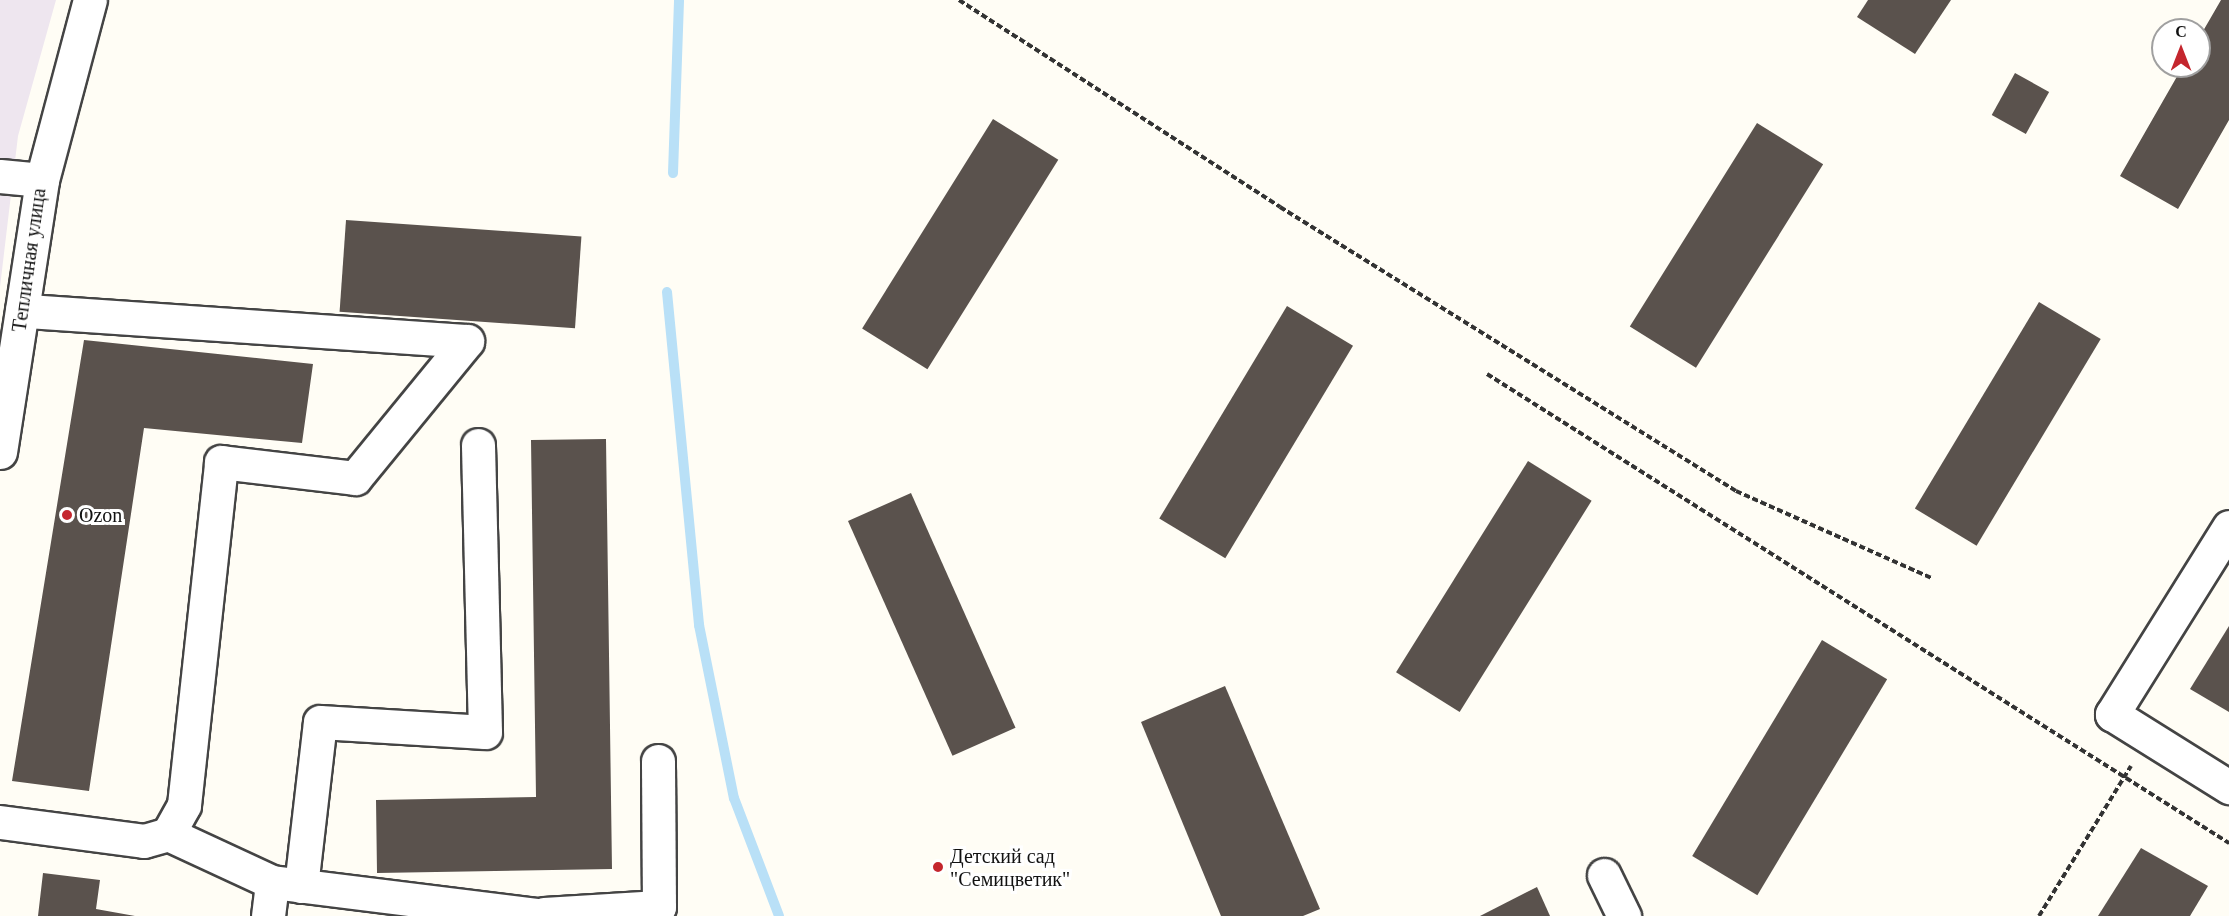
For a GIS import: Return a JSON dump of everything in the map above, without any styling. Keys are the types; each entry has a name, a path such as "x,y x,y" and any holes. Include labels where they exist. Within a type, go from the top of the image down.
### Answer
{"street":[{"path":"42,180 90,0"},
{"name":"Тепличная улица","path":"0,176 42,180 0,452"},
{"path":"22,311 467,341 355,478 221,462 184,805 168,834"},
{"path":"268,916 286,884 320,722 485,732 478,445"},
{"path":"2229,527 2112,714 2229,787"},
{"path":"0,822 144,841 168,834 286,884 544,915 659,907 658,761"},
{"path":"1604,875 1624,916"}],"path":[{"path":"959,0 1280,207 1736,491 1931,578"},
{"path":"1487,374 2229,843"},
{"path":"2039,916 2148,737"}],"shaded area":[{"path":"0,0 56,0 18,136 0,287"}],"building":[{"path":"1868,0 1951,0 1915,54 1857,17"},
{"path":"2221,0 2229,0 2229,120 2178,209 2120,176 2176,78 2211,78 2211,18"},
{"path":"2015,73 2049,92 2026,134 1992,115"},
{"path":"993,119 1058,160 927,369 862,328"},
{"path":"1757,123 1823,164 1696,368 1630,327"},
{"path":"346,220 581,236 575,328 340,312"},
{"path":"2039,302 2101,339 1977,546 1915,509"},
{"path":"1287,306 1353,346 1225,558 1159,519"},
{"path":"84,340 313,364 302,443 144,428 89,791 12,781"},
{"path":"606,439 612,869 377,873 376,800 536,797 531,440"},
{"path":"1528,461 1592,501 1460,712 1396,672"},
{"path":"911,493 1016,728 952,756 848,521"},
{"path":"2229,626 2229,712 2190,689"},
{"path":"1822,640 1887,679 1757,895 1692,856"},
{"path":"1225,686 1320,909 1303,916 1221,916 1141,722"},
{"path":"2141,848 2208,886 2190,916 2098,916"},
{"path":"43,873 100,880 96,909 135,916 38,916"},
{"path":"1537,887 1550,916 1480,916"}],"waterway":[{"path":"673,173 679,0"},
{"path":"667,292 699,625 734,798 779,916"}],"place":[{"name":"Ozon","path":"67,515"},
{"name":"Детский сад \"Семицветик\"","path":"938,867"}]}
